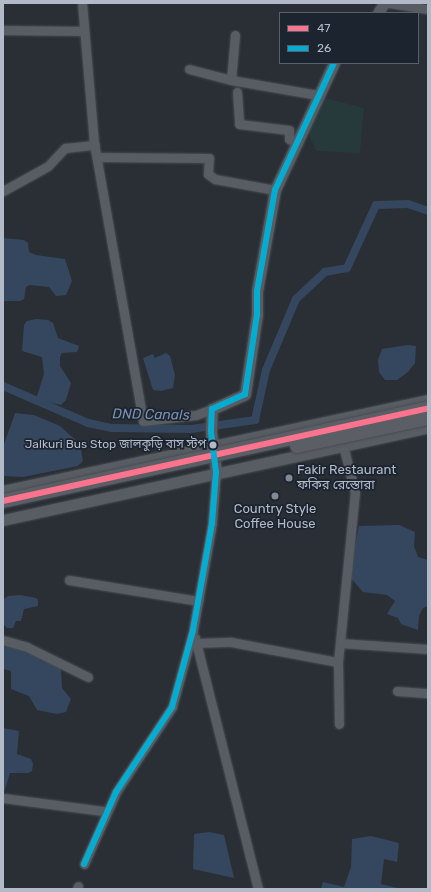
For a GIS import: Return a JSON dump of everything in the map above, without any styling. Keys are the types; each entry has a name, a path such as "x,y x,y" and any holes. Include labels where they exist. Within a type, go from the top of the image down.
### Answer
{"main road":[{"path":"3,501 428,408"},
{"path":"3,509 428,418"}],"street":[{"path":"82,3 83,31 95,145 143,422 212,413 245,394 257,315 257,291 275,190 287,161 298,143 318,95 334,64"},
{"path":"379,12 384,3"},
{"path":"389,3 428,9"},
{"path":"3,30 83,31"},
{"path":"231,80 235,35"},
{"path":"189,68 231,80 318,95"},
{"path":"237,92 239,124 289,130 289,139 298,143"},
{"path":"3,191 48,166 65,148 95,145"},
{"path":"97,157 210,158 208,174 215,179 275,190"},
{"path":"3,491 428,400"},
{"path":"84,864 116,792 172,707 193,630 212,523 216,472 211,432 212,413"},
{"path":"3,520 216,472 428,427"},
{"path":"339,724 338,662 355,493 343,445"},
{"path":"69,580 198,601"},
{"path":"193,630 258,889"},
{"path":"3,640 28,647 88,677"},
{"path":"197,643 231,642 338,662"},
{"path":"340,643 428,649"},
{"path":"397,691 428,693"},
{"path":"3,798 103,811"}],"shaded area":[{"path":"322,97 364,108 360,153 317,151 307,133"}],"water":[{"path":"3,238 24,240 28,243 29,252 36,255 65,259 72,281 66,295 56,296 49,287 30,285 26,287 24,299 20,301 3,301"},
{"path":"36,319 48,320 53,323 58,338 79,346 77,352 62,353 60,357 60,366 71,383 66,400 61,405 36,399 44,374 42,357 22,351 24,325 27,321"},
{"path":"408,345 416,346 415,363 408,372 397,380 385,380 379,372 378,360 382,349"},
{"path":"166,353 170,356 175,375 173,388 161,391 153,390 143,358 153,354 155,358"},
{"path":"15,413 34,415 60,426 80,444 83,461 78,466 23,477 3,476 3,447"},
{"path":"399,525 415,532 414,546 418,557 428,560 428,606 423,608 419,616 418,630 401,624 398,618 387,614 395,601 387,595 363,592 349,576 359,526"},
{"path":"20,595 36,598 38,600 38,606 24,609 21,621 16,621 13,628 7,628 3,624 4,599 8,596"},
{"path":"3,641 27,649 61,669 62,688 71,699 66,712 57,714 37,710 29,696 11,689 11,671 3,669"},
{"path":"3,728 19,731 17,754 31,759 33,764 32,771 28,773 10,773 3,796"},
{"path":"209,832 224,835 234,878 193,869 194,834"},
{"path":"371,836 399,843 397,862 384,859 381,884 402,889 321,889 323,882 344,887 351,867 352,839"}],"waterway":[{"name":"DND Canals","path":"3,386 88,423 112,428 191,429 255,420 266,370 296,299 325,272 347,268 376,205 408,204 428,211"}],"transit line":[{"name":"26","path":"84,864 116,792 172,707 193,630 212,523 216,472 211,432 212,409 245,394 257,315 257,291 275,190 334,64"},
{"name":"47","path":"3,501 428,408"}],"place":[{"name":"Jalkuri Bus Stop জালকুড়ি বাস স্টপ","path":"213,445"},
{"name":"Fakir Restaurant ফকির রেস্তোরা","path":"289,478"},
{"name":"Country Style Coffee House","path":"275,496"}]}
